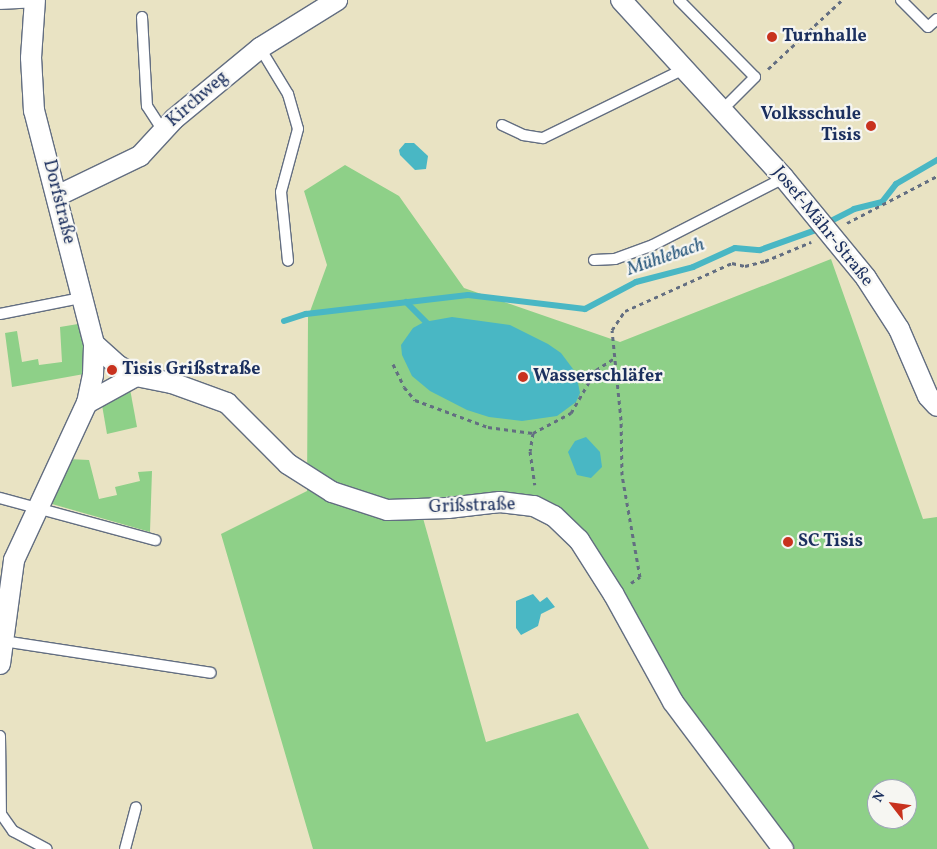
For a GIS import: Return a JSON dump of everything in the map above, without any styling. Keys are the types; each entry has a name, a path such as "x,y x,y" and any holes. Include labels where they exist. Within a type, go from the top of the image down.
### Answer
{"street":[{"name":"Kirchweg","path":"57,196 140,156 163,130 260,48 293,25 337,0"},
{"name":"Josef-Mähr-Straße","path":"621,0 784,178 866,278 898,329 928,396 937,406"},
{"name":"Dorfstraße","path":"0,664 3,641 3,611 14,560 87,402 93,375 94,344 34,111 31,58 34,1"},
{"name":"Grißstraße","path":"94,344 117,365 136,376 172,383 228,403 288,464 332,492 387,510 448,508 500,502 534,506 554,516 579,540 614,595 673,702 784,849"},
{"path":"87,402 136,376"}],"lane":[{"path":"679,0 755,77 722,110"},
{"path":"901,0 928,27 937,19"},
{"path":"0,4 34,1"},
{"path":"142,17 147,106 163,130"},
{"path":"260,48 288,94 298,129 281,192 288,261"},
{"path":"502,126 522,135 544,138 684,69"},
{"path":"594,260 615,258 653,245 784,178"},
{"path":"0,314 81,298"},
{"path":"0,498 155,540"},
{"path":"3,641 211,673"},
{"path":"0,736 1,814 13,831 48,849"},
{"path":"125,849 136,807"}],"path":[{"path":"776,65 840,1"},
{"path":"614,595 640,577 622,475 616,358 612,330 625,311 732,263 744,266 765,261 824,228 937,176"},
{"path":"392,364 404,387 414,400 488,427 533,432 571,413 596,370 616,358"},
{"path":"533,432 530,451 535,479 534,506"}],"green space":[{"path":"345,165 399,196 464,288 620,342 831,259 923,519 937,517 937,849 785,849 734,783 581,539 532,507 421,511 486,742 578,713 649,849 313,849 221,534 307,491 308,317 327,265 304,191"},
{"path":"78,324 86,358 84,374 12,387 5,333 17,331 22,362 38,359 39,365 62,362 60,327"},
{"path":"130,389 137,427 107,434 102,405"},
{"path":"68,459 89,460 99,499 117,495 115,487 140,481 138,472 152,471 150,532 52,504 49,499"}],"water":[{"path":"405,143 414,143 428,156 426,169 415,170 400,155 399,150"},
{"path":"452,317 510,325 548,344 561,353 576,373 580,393 576,402 557,416 522,421 489,417 467,410 430,391 412,376 402,355 401,345 413,328 424,322"},
{"path":"586,437 600,452 602,467 591,478 577,475 568,452 575,441"},
{"path":"533,594 540,602 547,597 555,607 541,614 538,626 521,635 516,628 516,601"}],"waterway":[{"name":"Mühlebach","path":"827,223 854,209 882,202 896,184 937,160"},
{"name":"Mühlebach","path":"284,321 306,314 468,295 585,309 636,282 693,267 735,248 760,250 816,230"},
{"name":"Mühlebach","path":"406,302 430,326"}],"place":[{"name":"Turnhalle","path":"772,37"},
{"name":"Volksschule Tisis","path":"871,126"},
{"name":"Tisis Grißstraße","path":"112,370"},
{"name":"Wasserschläfer","path":"523,377"},
{"name":"SC Tisis","path":"788,542"}]}
